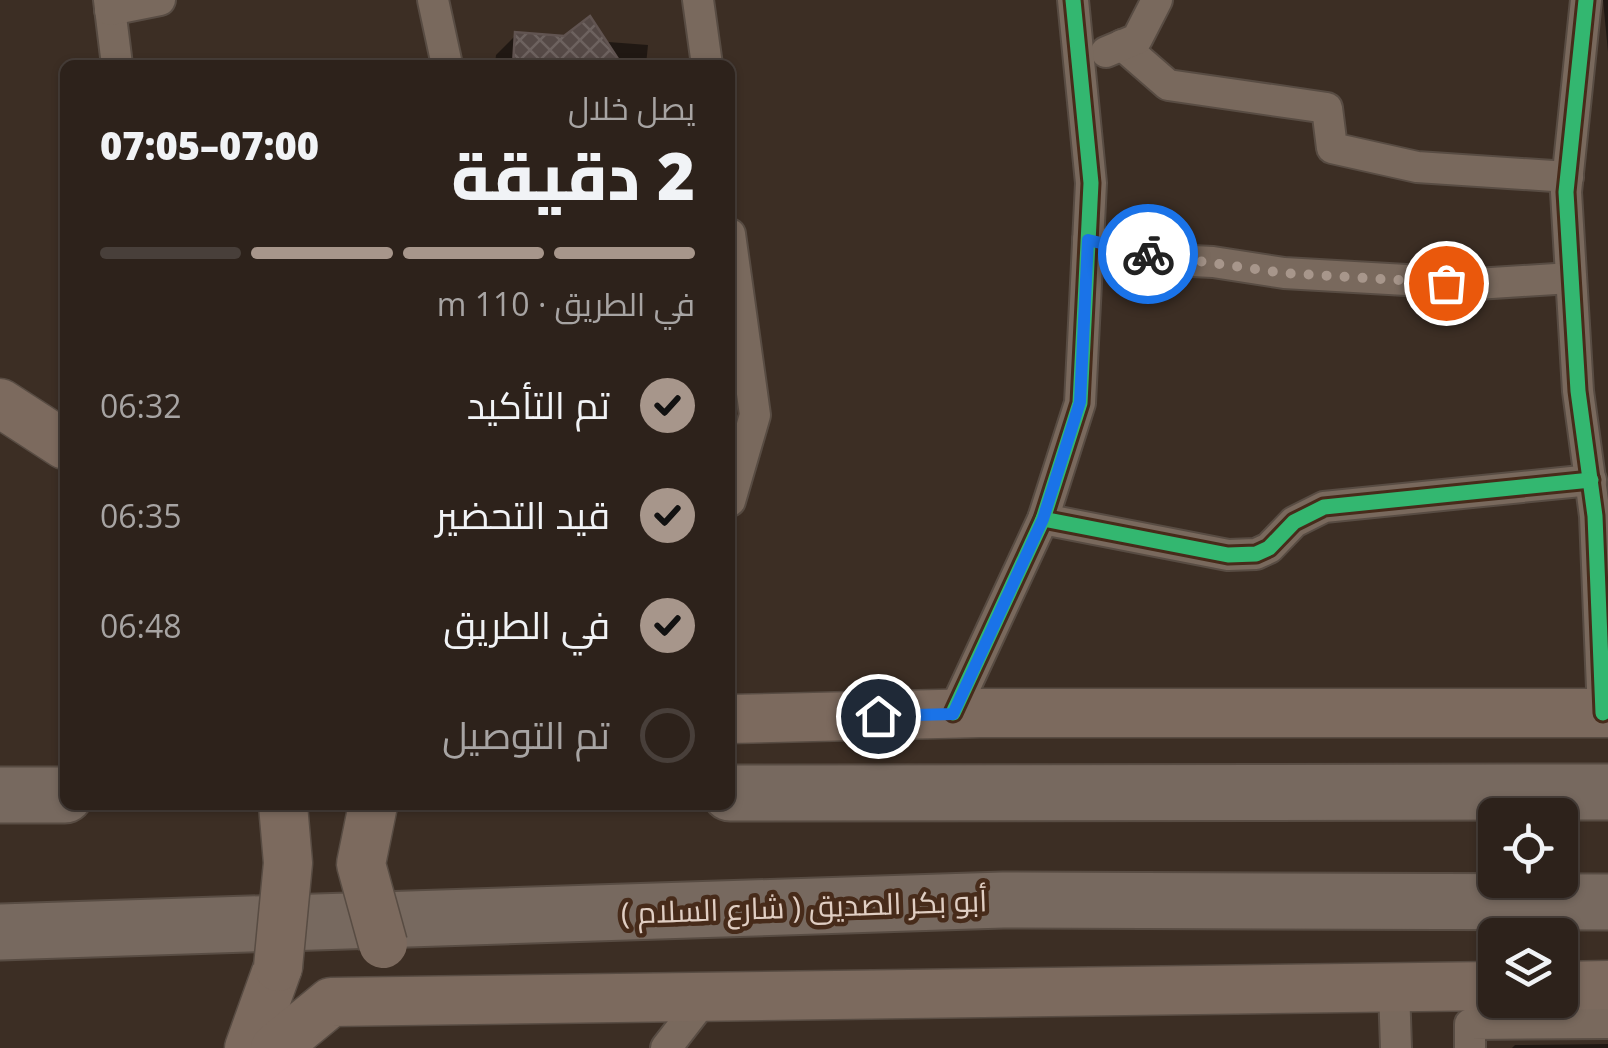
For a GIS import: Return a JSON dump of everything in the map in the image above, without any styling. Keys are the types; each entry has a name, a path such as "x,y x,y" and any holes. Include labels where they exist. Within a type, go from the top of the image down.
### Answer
{"highway":[{"path":"735,794 1608,792"},
{"path":"0,796 60,795"},
{"name":"( شارع السلام ) أبو بكر الصديق","path":"0,932 1003,900 1608,902"}],"main road":[{"path":"0,403 60,442"},
{"path":"735,720 953,714 1605,713"},
{"path":"248,1048 278,967 288,863 283,810"},
{"path":"372,810 361,864 382,944 408,966 469,998"},
{"path":"1578,986 1608,985"},
{"path":"275,1048 331,1002 469,998 704,1000 1478,986"}],"street":[{"path":"117,60 109,5 160,0"},
{"path":"433,0 446,60"},
{"path":"698,0 706,60"},
{"path":"953,714 1043,519 1080,402 1091,184 1073,0"},
{"path":"1079,64 1137,38 1157,0"},
{"path":"1586,0 1568,177 1578,391 1597,486 1605,713"},
{"path":"1122,45 1168,85 1327,108 1332,148 1418,166 1568,177"},
{"path":"1088,240 1170,260 1284,273 1476,284 1571,278"},
{"path":"735,270 755,415 735,485"},
{"path":"1043,519 1228,555 1256,554 1269,548 1294,522 1324,508 1597,486"},
{"path":"1394,988 1396,1048"},
{"path":"666,1048 704,1000"},
{"path":"1470,1048 1470,1024 1608,1023"}],"building":[{"path":"590,16 619,60 513,60 515,32 564,36"}],"cycle path":[{"path":"953,713 1043,519 1080,403 1091,183 1073,0"},
{"path":"1586,0 1566,192 1578,391 1595,516 1603,713"},
{"path":"1043,519 1228,555 1256,554 1269,548 1294,522 1324,507 1591,480"}],"way so far":[{"path":"1148,254 1284,273 1446,283"}],"route":[{"path":"878,716 953,714 1043,519 1080,402 1088,240 1148,254"}]}
